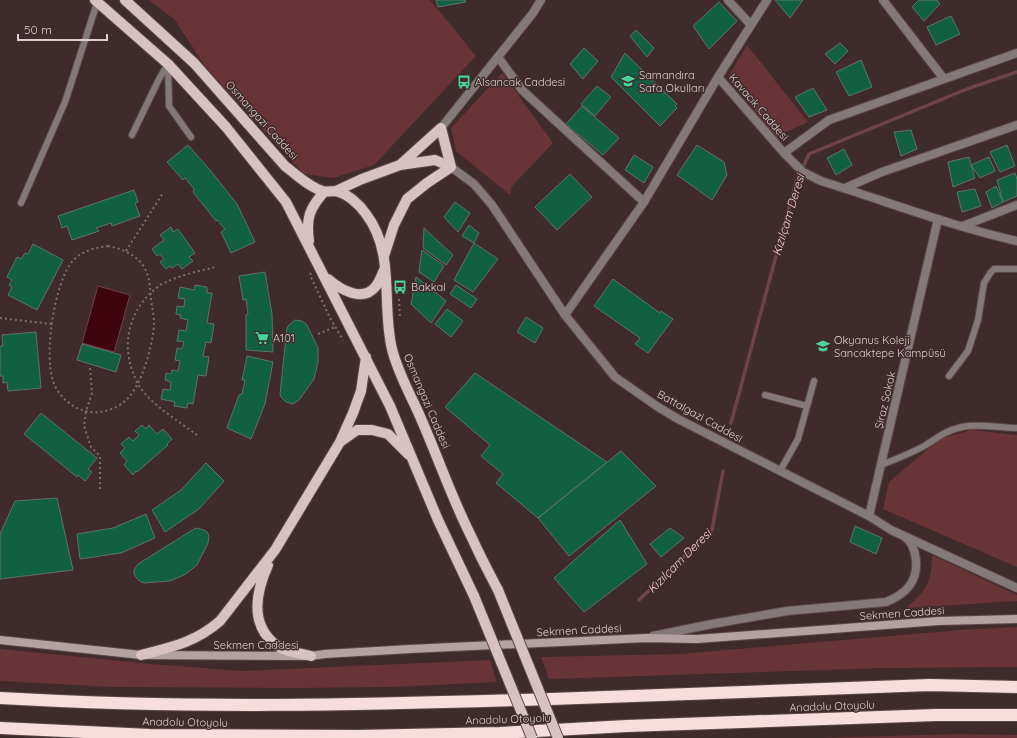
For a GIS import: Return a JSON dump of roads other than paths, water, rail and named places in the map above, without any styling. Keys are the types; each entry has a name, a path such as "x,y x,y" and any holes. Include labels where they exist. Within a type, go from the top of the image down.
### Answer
{"highway":[{"name":"Anadolu Otoyolu","path":"0,698 54,701 237,705 362,704 930,685 1017,687"},
{"name":"Anadolu Otoyolu","path":"0,728 150,735 366,736 500,733 627,726 936,715 1017,715"}],"main road":[{"name":"Osmangazi Caddesi","path":"125,0 194,63 285,166 302,180 324,192"},
{"path":"96,1 168,64 226,127 286,202 316,259"},
{"path":"400,165 441,128 451,167"},
{"path":"451,167 435,160 400,165 362,179 336,191 324,192 309,212 309,240 323,275 390,406 438,520 474,596 532,738"},
{"path":"384,256 394,225 407,199 451,167"},
{"name":"Osmangazi Caddesi","path":"336,191 354,200 367,214 377,233 384,256 384,268 388,291 388,326 397,364 471,537 498,590 558,738"},
{"path":"323,275 339,288 356,295 369,292 376,286 384,268"},
{"path":"311,656 286,650 276,645 268,637 262,627 258,615 256,603 258,590 275,550 340,442 361,391 366,357"},
{"path":"340,442 357,430 372,430 388,434 413,459"},
{"path":"141,655 193,640 209,630 220,621 275,550"},
{"name":"Sekmen Caddesi","path":"0,640 141,655 311,656 410,649 646,638 697,639 939,621 1017,619"}],"street":[{"path":"441,128 533,13 541,0"},
{"path":"728,0 751,25"},
{"path":"565,315 644,202 718,77 767,0"},
{"path":"883,0 944,79"},
{"path":"784,153 829,120 1017,52"},
{"path":"498,57 522,90 644,202"},
{"name":"Kavacık Caddesi","path":"718,77 784,153 803,172 821,181 845,188"},
{"path":"845,188 882,172 1017,125"},
{"name":"Battalgazi Caddesi","path":"451,167 474,184 492,205 565,315 615,377 678,419 869,516 891,530 1017,588"},
{"path":"845,188 938,219 987,234 1017,241"},
{"path":"963,226 1017,205"},
{"name":"Şiraz Sokak","path":"869,516 938,219"},
{"path":"646,638 712,624 787,611 886,602 899,597 915,578 917,566 915,552 908,539 891,530"}],"lane":[{"path":"21,203 65,102 96,1"},
{"path":"132,135 158,79 168,64"},
{"path":"168,64 169,106 191,137"},
{"path":"949,376 968,351 971,344 978,320 984,283 994,270 1017,269"},
{"path":"780,471 798,439 814,381"},
{"path":"765,395 807,406"},
{"path":"881,465 908,454 927,444 941,434 962,427 985,426 1017,428"}],"waterway":[{"name":"Kızılçam Deresi","path":"731,423 796,182 809,154 967,89 1017,72"},
{"name":"Kızılçam Deresi","path":"639,600 712,530 723,471"}],"place":[{"name":"Samandıra Safa Okulları","path":"628,81"},
{"name":"Alsancak Caddesi","path":"464,82"},
{"name":"Bakkal","path":"400,287"},
{"name":"A101","path":"262,338"},
{"name":"Okyanus Koleji Sancaktepe Kampüsü","path":"823,346"}]}
